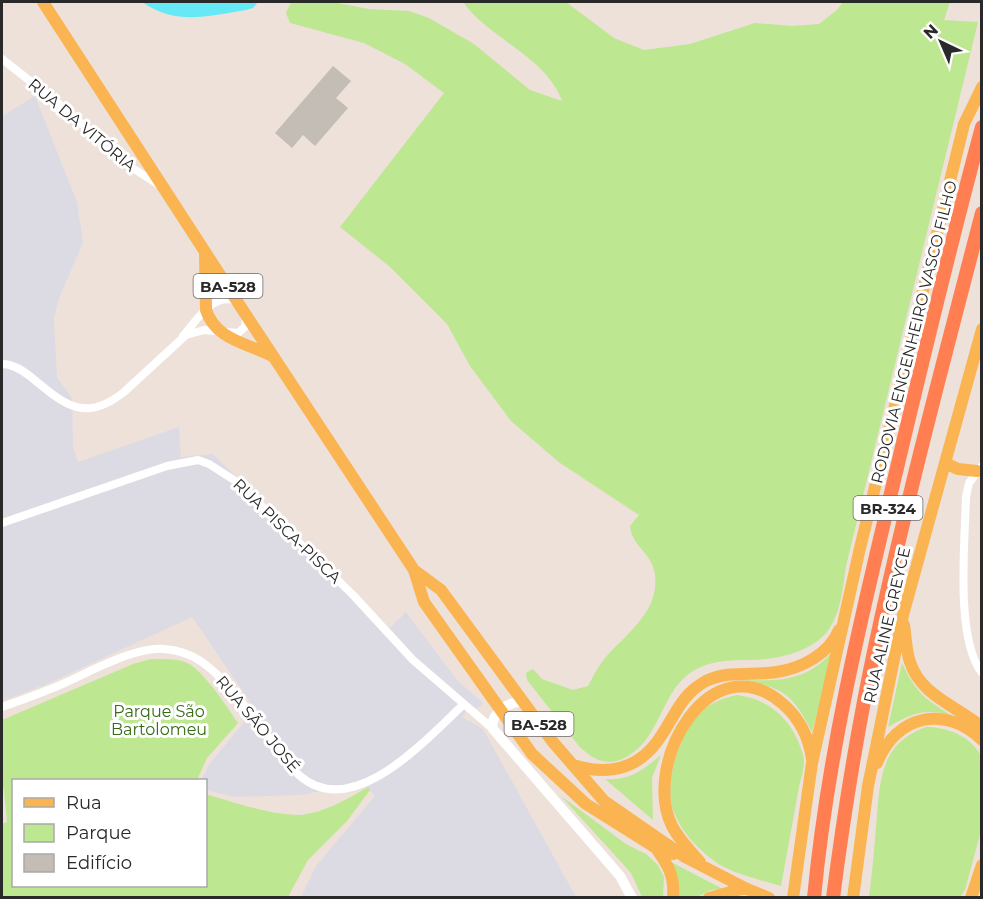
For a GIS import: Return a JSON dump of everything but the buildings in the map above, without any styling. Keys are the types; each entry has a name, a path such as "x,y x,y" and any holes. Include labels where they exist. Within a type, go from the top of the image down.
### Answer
{"highway":[{"name":"RODOVIA ENGENHEIRO VASCO FILHO","path":"814,895 825,801 853,660 981,127"},
{"name":"BR-324","path":"832,897 846,802 876,644 917,467 981,213"}],"main road":[{"name":"BA-528","path":"43,2 414,570 441,590 522,702 572,765 604,801 685,857 745,888 769,897"},
{"path":"793,892 812,763 860,548 964,124 981,87"},
{"path":"205,251 208,317 222,333 240,344 261,350 274,357"},
{"name":"RUA ALINE GREYCE","path":"853,897 868,786 903,615 981,328"},
{"path":"945,463 958,469 979,469"},
{"path":"414,570 424,602 532,754 586,804 656,849 685,857"},
{"path":"572,765 601,771 623,768 633,763 658,741 681,700 697,687 725,674 776,672 798,666 822,653 830,644 837,634 847,609"},
{"path":"903,615 909,660 921,684 981,727"},
{"path":"705,867 680,839 672,825 664,796 668,761 673,748 687,719 705,699 730,688 751,687 768,693 787,708 799,722 806,737 812,763"},
{"path":"868,786 887,744 900,731 917,721 941,718 952,721 971,730 981,740"},
{"path":"656,849 671,870 674,880 673,897"},
{"path":"971,897 981,865"},
{"path":"709,897 745,888"}],"street":[{"name":"RUA DA VITÓRIA","path":"2,59 58,103 131,167 164,188"},
{"path":"179,342 214,303 224,298 237,301"},
{"path":"2,364 16,367 57,398 87,410 113,401 186,335 204,330 234,334 242,331 247,322 246,315"},
{"name":"RUA PISCA-PISCA","path":"2,523 167,466 198,460 209,464 237,482 354,596 413,660 493,729"},
{"path":"979,469 969,483 966,497 964,604 969,646 981,673"},
{"name":"RUA SÃO JOSÉ","path":"2,707 137,653 161,648 177,650 206,663 237,696 299,775 320,788 336,790 356,787 381,775 406,756 464,704"},
{"path":"522,702 514,702 501,711 492,720 493,729 620,876 632,897"}],"shaded area":[{"path":"35,96 77,202 83,243 59,298 54,319 57,377 72,398 73,447 78,462 179,427 181,457 213,454 390,628 406,612 457,680 483,703 478,708 468,709 462,717 483,729 576,897 301,897 316,866 375,796 360,780 341,787 301,795 234,797 207,790 207,779 202,779 211,762 255,709 192,617 47,684 2,701 2,116"}],"green space":[{"path":"291,2 332,2 369,9 409,11 429,18 474,44 530,90 562,101 554,85 543,72 487,27 463,2 566,2 614,38 644,50 690,44 755,23 793,26 819,24 837,10 843,2 950,2 944,20 978,22 846,566 841,600 832,625 820,639 792,654 720,662 705,665 690,673 671,694 644,742 620,760 603,761 588,754 579,746 527,680 526,673 533,669 542,679 573,690 588,686 602,661 641,619 653,597 655,584 652,564 631,533 630,526 639,515 560,463 511,421 470,366 447,324 389,266 340,227 444,93 405,64 364,43 290,23 286,13"},
{"path":"833,651 812,732 799,709 786,695 778,690 744,680 782,679 803,674 823,661"},
{"name":"Parque São Bartolomeu","path":"151,659 171,659 189,664 202,674 238,723 207,758 197,779 12,779 12,887 207,887 207,794 264,810 298,815 325,809 368,787 370,790 347,821 308,860 290,897 2,897 2,824 7,822 2,784 2,720 133,664"},
{"path":"902,663 917,689 936,706 954,717 936,712 920,713 888,727"},
{"path":"737,695 760,701 779,714 794,732 803,755 803,771 781,886 716,863 696,846 685,832 676,817 671,801 671,780 676,756 691,724 710,705"},
{"path":"926,727 958,734 971,743 981,756 981,831 965,890 960,897 869,897 884,767 898,744 910,734"},
{"path":"661,755 652,778 653,820 605,779 629,776"},
{"path":"561,796 626,844 646,854 658,865 664,877 663,897 642,897 631,873"},
{"path":"671,862 723,889 711,890 697,897 679,897 677,878"}],"water":[{"path":"142,2 258,2 253,8 246,10 180,17"}]}
